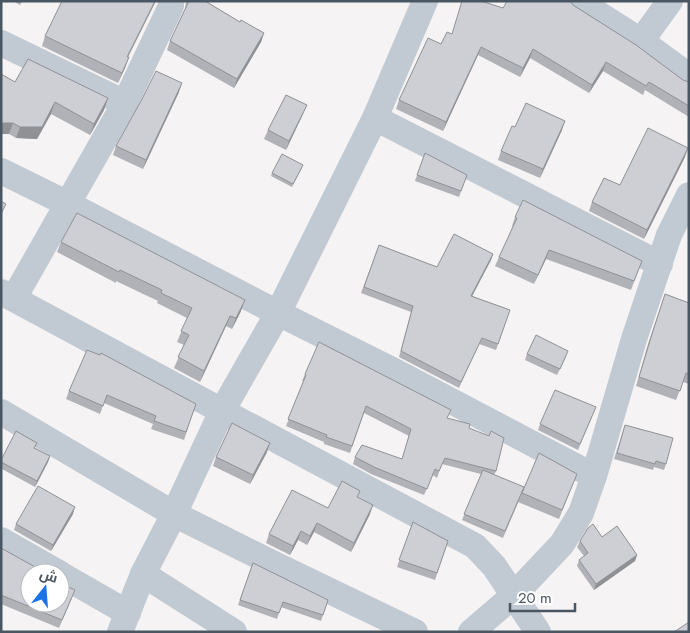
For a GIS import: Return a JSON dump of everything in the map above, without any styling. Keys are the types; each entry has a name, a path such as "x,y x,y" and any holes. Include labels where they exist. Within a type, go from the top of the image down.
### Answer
{"street":[{"path":"171,1 171,6 125,103 68,204 8,295 222,412 475,546 494,566 538,632"},
{"path":"578,1 641,41 689,76"},
{"path":"641,41 670,1"},
{"path":"70,581 124,622 143,574 174,514 222,412 278,313 375,118 421,3"},
{"path":"1,43 125,103"},
{"path":"375,118 660,264"},
{"path":"1,171 394,371 594,476"},
{"path":"471,632 513,596 562,544 581,513 594,476 634,339 669,236 689,195"},
{"path":"1,412 174,514 415,632"},
{"path":"1,540 41,563"},
{"path":"143,574 234,632"}],"building":[{"path":"62,1 155,1 127,57 129,57 122,73 45,36"},
{"path":"188,1 205,1 240,22 241,20 264,33 237,79 170,41"},
{"path":"462,1 481,1 503,8 507,1 570,1 573,5 636,45 683,80 689,82 689,106 649,82 646,86 606,62 592,85 533,49 523,68 481,47 446,122 399,100 428,38 441,44 447,32 452,34"},
{"path":"28,59 108,98 94,124 55,102 42,127 20,127 13,123 1,123 1,74 15,82"},
{"path":"156,71 182,83 146,160 116,146"},
{"path":"286,95 307,105 289,141 268,130"},
{"path":"526,103 565,121 543,169 501,151 512,126 515,127"},
{"path":"648,128 688,148 647,230 592,202 604,178 620,185"},
{"path":"425,153 467,175 461,191 417,175"},
{"path":"282,154 303,165 293,184 272,173"},
{"path":"523,200 642,261 634,281 549,250 538,275 499,257"},
{"path":"1,201 6,204 1,214"},
{"path":"77,213 245,300 236,318 230,316 204,371 178,357 189,335 181,331 192,308 161,293 162,290 120,270 119,272 61,242"},
{"path":"454,234 493,254 471,296 510,310 498,344 482,338 461,382 401,351 413,306 364,287 379,245 437,267"},
{"path":"665,294 689,303 689,374 686,373 680,391 639,377"},
{"path":"536,335 568,351 560,369 527,354"},
{"path":"319,342 451,410 447,418 470,424 469,428 489,436 491,431 504,438 496,471 445,458 439,471 435,469 427,489 355,457 362,445 402,459 411,429 366,406 352,446 326,437 327,435 288,419"},
{"path":"87,350 100,355 101,353 196,404 186,432 154,421 156,416 107,395 103,406 69,391"},
{"path":"555,390 596,407 580,444 540,424"},
{"path":"232,423 270,443 253,475 216,457"},
{"path":"625,425 673,438 666,464 656,461 655,464 617,453"},
{"path":"16,431 37,443 34,448 50,456 37,481 1,462"},
{"path":"539,453 577,474 562,510 522,493"},
{"path":"483,470 524,487 505,531 464,514"},
{"path":"342,481 360,491 357,497 373,505 354,543 317,523 310,536 301,531 293,546 269,534 292,490 328,508"},
{"path":"38,486 75,507 53,545 16,524"},
{"path":"413,522 448,541 437,573 399,560"},
{"path":"593,524 602,537 617,526 637,555 596,584 579,560 588,553 580,541 588,528"},
{"path":"1,548 28,563 20,563 20,603 1,595"},
{"path":"253,563 328,600 323,615 283,602 279,613 240,600"},
{"path":"70,588 75,590 70,602"},
{"path":"45,613 65,613 62,620"},
{"path":"689,622 689,632 674,632"}]}
